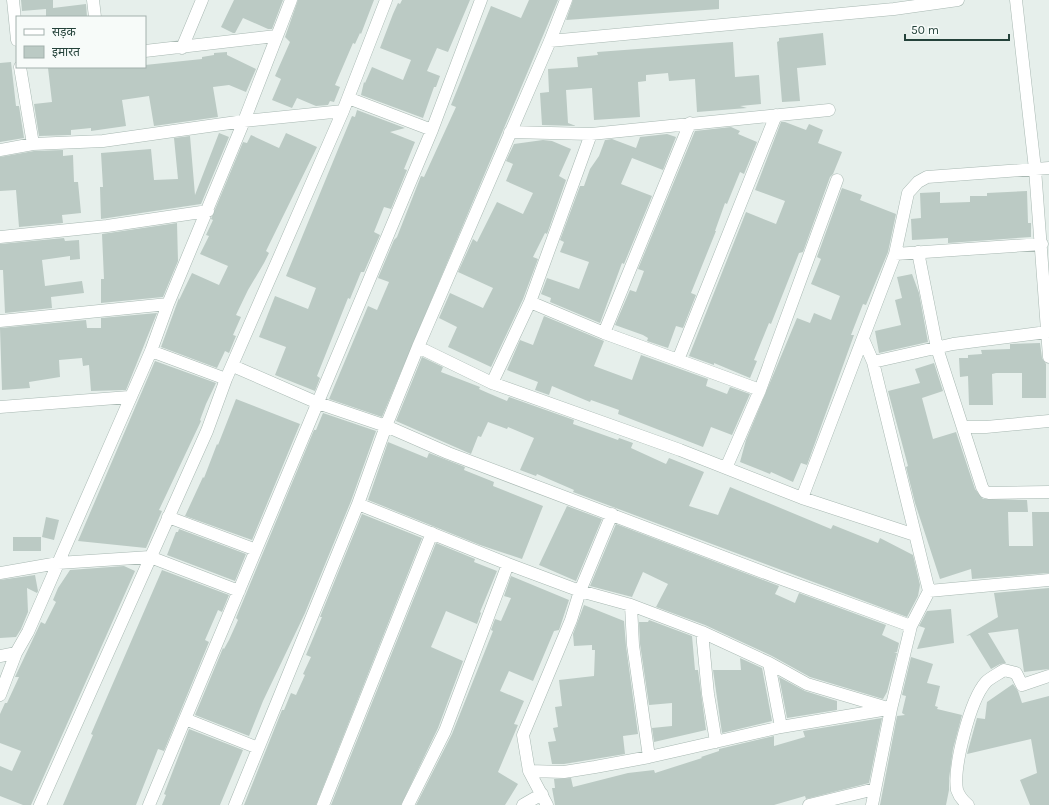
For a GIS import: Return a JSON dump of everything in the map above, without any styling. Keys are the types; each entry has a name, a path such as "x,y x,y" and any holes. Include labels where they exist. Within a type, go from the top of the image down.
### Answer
{"street":[{"path":"13,0 16,30"},
{"path":"93,0 95,16"},
{"path":"182,48 202,0"},
{"path":"0,695 16,653 28,632 129,397 151,351 168,304 208,211 291,0"},
{"path":"40,805 207,430 226,379 233,366 348,98 386,0"},
{"path":"149,805 432,130 481,0"},
{"path":"235,805 358,504 386,426 418,347 550,41 566,0"},
{"path":"550,41 894,5 958,0"},
{"path":"1016,0 1042,244 1049,357"},
{"path":"146,51 182,48 276,36"},
{"path":"20,68 33,144"},
{"path":"348,98 432,130"},
{"path":"510,132 591,134 829,110"},
{"path":"0,150 33,144 103,141 244,121 342,111"},
{"path":"678,360 776,115"},
{"path":"604,333 690,123"},
{"path":"492,384 530,302 591,134"},
{"path":"802,498 894,254 908,194 918,182 927,177 1049,168"},
{"path":"726,468 760,390 836,180"},
{"path":"0,237 107,226 208,211"},
{"path":"894,254 1042,244"},
{"path":"918,252 937,348 985,492 1049,492"},
{"path":"530,302 604,333 760,390"},
{"path":"0,320 168,304"},
{"path":"873,362 937,348 1047,332"},
{"path":"863,339 873,362 929,591 911,626 891,709 872,805"},
{"path":"418,347 492,384 680,450 802,498 915,535"},
{"path":"151,351 226,379"},
{"path":"233,366 318,403 386,426 448,453 776,577 911,626"},
{"path":"0,407 129,397"},
{"path":"963,427 986,427 1049,422"},
{"path":"358,504 580,591 631,605 702,632 769,663 807,684 891,709"},
{"path":"523,805 544,800 529,771 523,735 571,620 580,591 612,514"},
{"path":"168,517 256,550"},
{"path":"323,805 432,533"},
{"path":"0,573 58,563 150,557 239,591"},
{"path":"408,805 445,731 508,564"},
{"path":"929,591 1049,580"},
{"path":"631,605 633,645 649,757"},
{"path":"702,632 708,694 716,742"},
{"path":"0,656 16,653"},
{"path":"769,663 781,727"},
{"path":"968,805 963,801 957,790 958,766 969,713 986,682 1004,670 1016,673 1022,685 1049,676"},
{"path":"529,771 564,772 649,757 781,727 891,709"},
{"path":"185,719 258,748"},
{"path":"809,805 875,789"}],"building":[{"path":"21,0 53,0 53,8 86,4 87,16 46,16 46,9 22,11"},
{"path":"234,0 283,0 272,29 268,29 243,18 235,33 233,33 221,27"},
{"path":"298,0 374,0 361,34 360,33 355,44 353,43 335,85 340,87 334,102 330,101 328,105 316,106 297,98 292,108 272,100 281,79 275,76 290,42 285,37"},
{"path":"402,0 470,0 448,52 437,48 427,71 440,76 436,87 434,87 423,118 361,95 364,82 365,83 372,67 403,80 411,60 380,48 398,3 400,4"},
{"path":"529,0 558,0 382,417 329,399 368,306 377,310 389,282 378,278 394,240 397,237 421,176 424,177 456,107 451,105 491,6 521,18"},
{"path":"573,0 719,0 719,9 566,20"},
{"path":"823,33 826,65 797,68 800,101 782,102 777,42 779,41 779,38"},
{"path":"733,42 735,77 759,75 761,104 740,106 747,108 697,112 695,79 669,81 668,73 646,75 646,81 638,82 640,117 594,120 592,88 566,90 568,123 576,126 542,125 540,93 549,92 548,69 578,67 577,57 598,55 597,52"},
{"path":"227,52 227,55 256,69 246,92 229,85 213,87 218,117 154,126 149,96 122,100 126,126 91,131 91,128 71,130 71,135 39,136 34,104 52,102 48,68 146,68 146,65 202,59 202,57 214,55 214,53"},
{"path":"11,62 16,106 19,106 24,138 0,142 0,63"},
{"path":"357,110 405,128 390,132 415,142 404,169 407,170 391,209 384,207 374,232 380,235 364,272 361,272 350,299 348,298 317,376 320,378 315,391 275,375 286,347 259,337 275,296 308,309 316,288 286,276 352,116 355,117"},
{"path":"781,122 785,122 806,130 809,124 823,130 818,143 842,152 833,174 830,177 803,252 799,253 771,324 769,323 754,360 757,361 750,378 714,363 714,365 689,356 746,212 776,224 785,201 755,190"},
{"path":"731,127 740,131 738,134 757,142 744,174 740,172 727,204 725,203 716,231 691,293 696,295 683,328 676,326 668,348 647,341 648,338 643,335 615,325 630,290 636,292 644,271 638,269 695,131"},
{"path":"219,133 229,137 201,204 101,219 100,187 103,187 101,153 151,149 154,180 178,179 174,138 190,136 195,195"},
{"path":"286,133 317,147 266,251 269,253 236,315 241,317 233,335 236,336 229,353 225,351 217,368 161,347 179,298 179,300 192,273 219,285 228,266 200,254 209,236 206,235 213,220 211,219 243,142 247,143 251,135 279,148"},
{"path":"667,134 676,137 663,170 632,158 621,184 652,196 624,264 622,263 600,323 550,302 551,298 541,294 547,278 579,289 589,262 560,252 564,242 560,240 580,186 584,186 590,169 599,156 605,140 612,139 636,148 640,137"},
{"path":"543,140 552,141 571,149 559,176 566,180 547,234 545,233 533,257 538,259 523,299 491,367 448,347 457,327 439,318 450,293 483,308 493,288 458,272 473,239 477,242 497,202 523,214 533,193 506,181 513,164 506,161 514,144"},
{"path":"63,150 63,156 73,155 74,182 78,182 81,213 62,215 63,223 19,227 16,190 0,191 0,157 34,151"},
{"path":"842,188 862,195 860,200 896,214 888,252 866,305 863,304 851,335 854,335 807,465 801,463 793,482 771,472 770,474 740,462 746,440 797,318 810,323 814,313 831,320 840,296 811,284 821,259 817,257"},
{"path":"1027,191 1028,223 1031,223 1031,237 948,243 948,238 912,240 911,219 921,218 920,193 940,192 940,203 970,202 970,196 987,196 987,193"},
{"path":"177,223 178,261 163,297 101,303 101,279 104,279 102,234"},
{"path":"64,238 65,241 79,240 80,259 70,260 70,256 42,260 45,286 82,281 84,293 51,297 52,308 5,313 3,270 0,270 0,244"},
{"path":"912,274 919,293 928,342 879,353 875,331 901,325 895,300 902,298 897,277"},
{"path":"157,313 126,390 91,391 89,365 83,366 82,358 59,360 60,377 29,382 30,388 2,390 0,328 86,320 87,328 101,328 101,318"},
{"path":"544,316 604,341 594,366 632,380 641,355 708,379 706,386 727,394 730,387 750,394 732,435 711,427 703,447 618,414 619,410 591,400 590,402 552,386 549,395 535,390 538,382 507,370 520,340 533,345"},
{"path":"1040,343 1042,358 1046,364 1046,398 1022,398 1022,373 996,373 992,374 993,405 969,405 968,376 960,377 959,358 968,358 968,355 982,354 981,350 1010,349 1010,344"},
{"path":"422,357 443,367 441,372 480,387 479,389 507,401 509,397 574,420 573,424 618,440 619,438 633,443 631,448 666,464 669,458 704,472 689,506 718,515 730,487 831,529 833,525 878,543 880,538 913,555 920,585 918,596 907,617 573,492 574,490 537,474 536,476 520,470 534,438 508,427 507,429 488,422 481,437 478,436 471,454 396,421"},
{"path":"155,361 216,383 206,404 200,420 201,421 159,510 162,511 146,548 78,541"},
{"path":"934,363 943,391 922,398 933,439 956,432 975,489 983,499 1027,500 1028,512 1008,512 1009,546 1033,546 1032,512 1049,512 1049,573 972,579 971,569 940,579 915,503 906,467 908,466 888,391 920,383 915,369"},
{"path":"236,399 300,424 252,540 185,516 203,477 204,478"},
{"path":"323,413 376,431 351,501 305,613 263,701 249,736 195,715 223,648 224,649 229,640 238,620 236,618 314,430 316,430"},
{"path":"388,442 427,458 429,453 465,467 464,470 494,482 493,486 543,506 522,559 480,545 368,500"},
{"path":"567,506 602,519 576,581 539,565"},
{"path":"362,514 422,538 316,805 244,805 282,710 284,710 291,693 296,695 305,675 303,674 311,657 306,655"},
{"path":"46,517 59,520 54,540 42,537"},
{"path":"616,524 779,586 775,594 795,603 799,593 886,625 882,635 899,643 897,652 894,652 897,653 887,692 883,699 810,677 772,656 705,625 656,607 668,584 643,572 632,597 590,586"},
{"path":"179,529 246,554 235,581 167,555 176,532 178,532"},
{"path":"13,537 41,537 41,551 13,551"},
{"path":"436,543 475,559 474,562 497,571 480,612 481,613 477,624 446,611 431,647 463,661 438,728 401,805 331,805"},
{"path":"124,566 135,571 31,805 23,805 0,796 0,766 12,771 21,751 0,743 0,714 5,703 7,703 19,677 15,677 41,622 45,624 56,602 53,600 58,588 70,570"},
{"path":"162,570 229,595 222,612 218,610 205,640 209,642 164,751 158,749 136,805 63,805 93,735 91,734"},
{"path":"35,575 38,591 37,593 27,588 28,612 21,629 16,637 0,638 0,580"},
{"path":"511,576 569,600 559,630 554,631 533,681 509,671 500,691 524,701 514,724 518,725 498,772 518,784 505,805 416,805 452,734 493,631 491,630 495,619 501,621 511,598 504,596"},
{"path":"1049,588 1049,669 1024,672 1018,629 988,633 1006,663 1000,664 991,669 970,635 966,636 998,617 994,593"},
{"path":"584,605 624,621 638,734 623,736 625,754 564,764 552,764 548,742 556,741 553,728 558,727 555,707 562,706 559,680 594,676 595,650 592,650 592,645 574,646 573,634"},
{"path":"951,609 954,643 917,649 925,628 919,626 927,611"},
{"path":"649,620 692,636 695,670 698,670 706,730 654,742 652,728 672,726 672,703 649,705 640,644 639,622 648,622"},
{"path":"911,657 933,664 927,683 940,686 935,706 938,707 937,709 962,715 953,749 946,805 880,805 897,716 905,715 902,713 906,696 902,695"},
{"path":"740,658 762,668 772,721 722,733 713,670 741,670"},
{"path":"779,677 805,691 837,701 837,710 787,718"},
{"path":"1013,684 1018,691 1022,703 1049,696 1049,805 1030,805 1020,780 1037,773 1031,739 967,754 977,718 985,719 987,702"},
{"path":"882,718 869,783 806,799 805,796 774,805 555,805 552,788 555,788 554,779 571,778 573,787 628,773 654,770 655,773 702,758 701,757 719,751 719,749 774,736 774,746 805,737 803,731"},
{"path":"189,729 243,750 220,805 162,805 166,795 164,794"}]}
